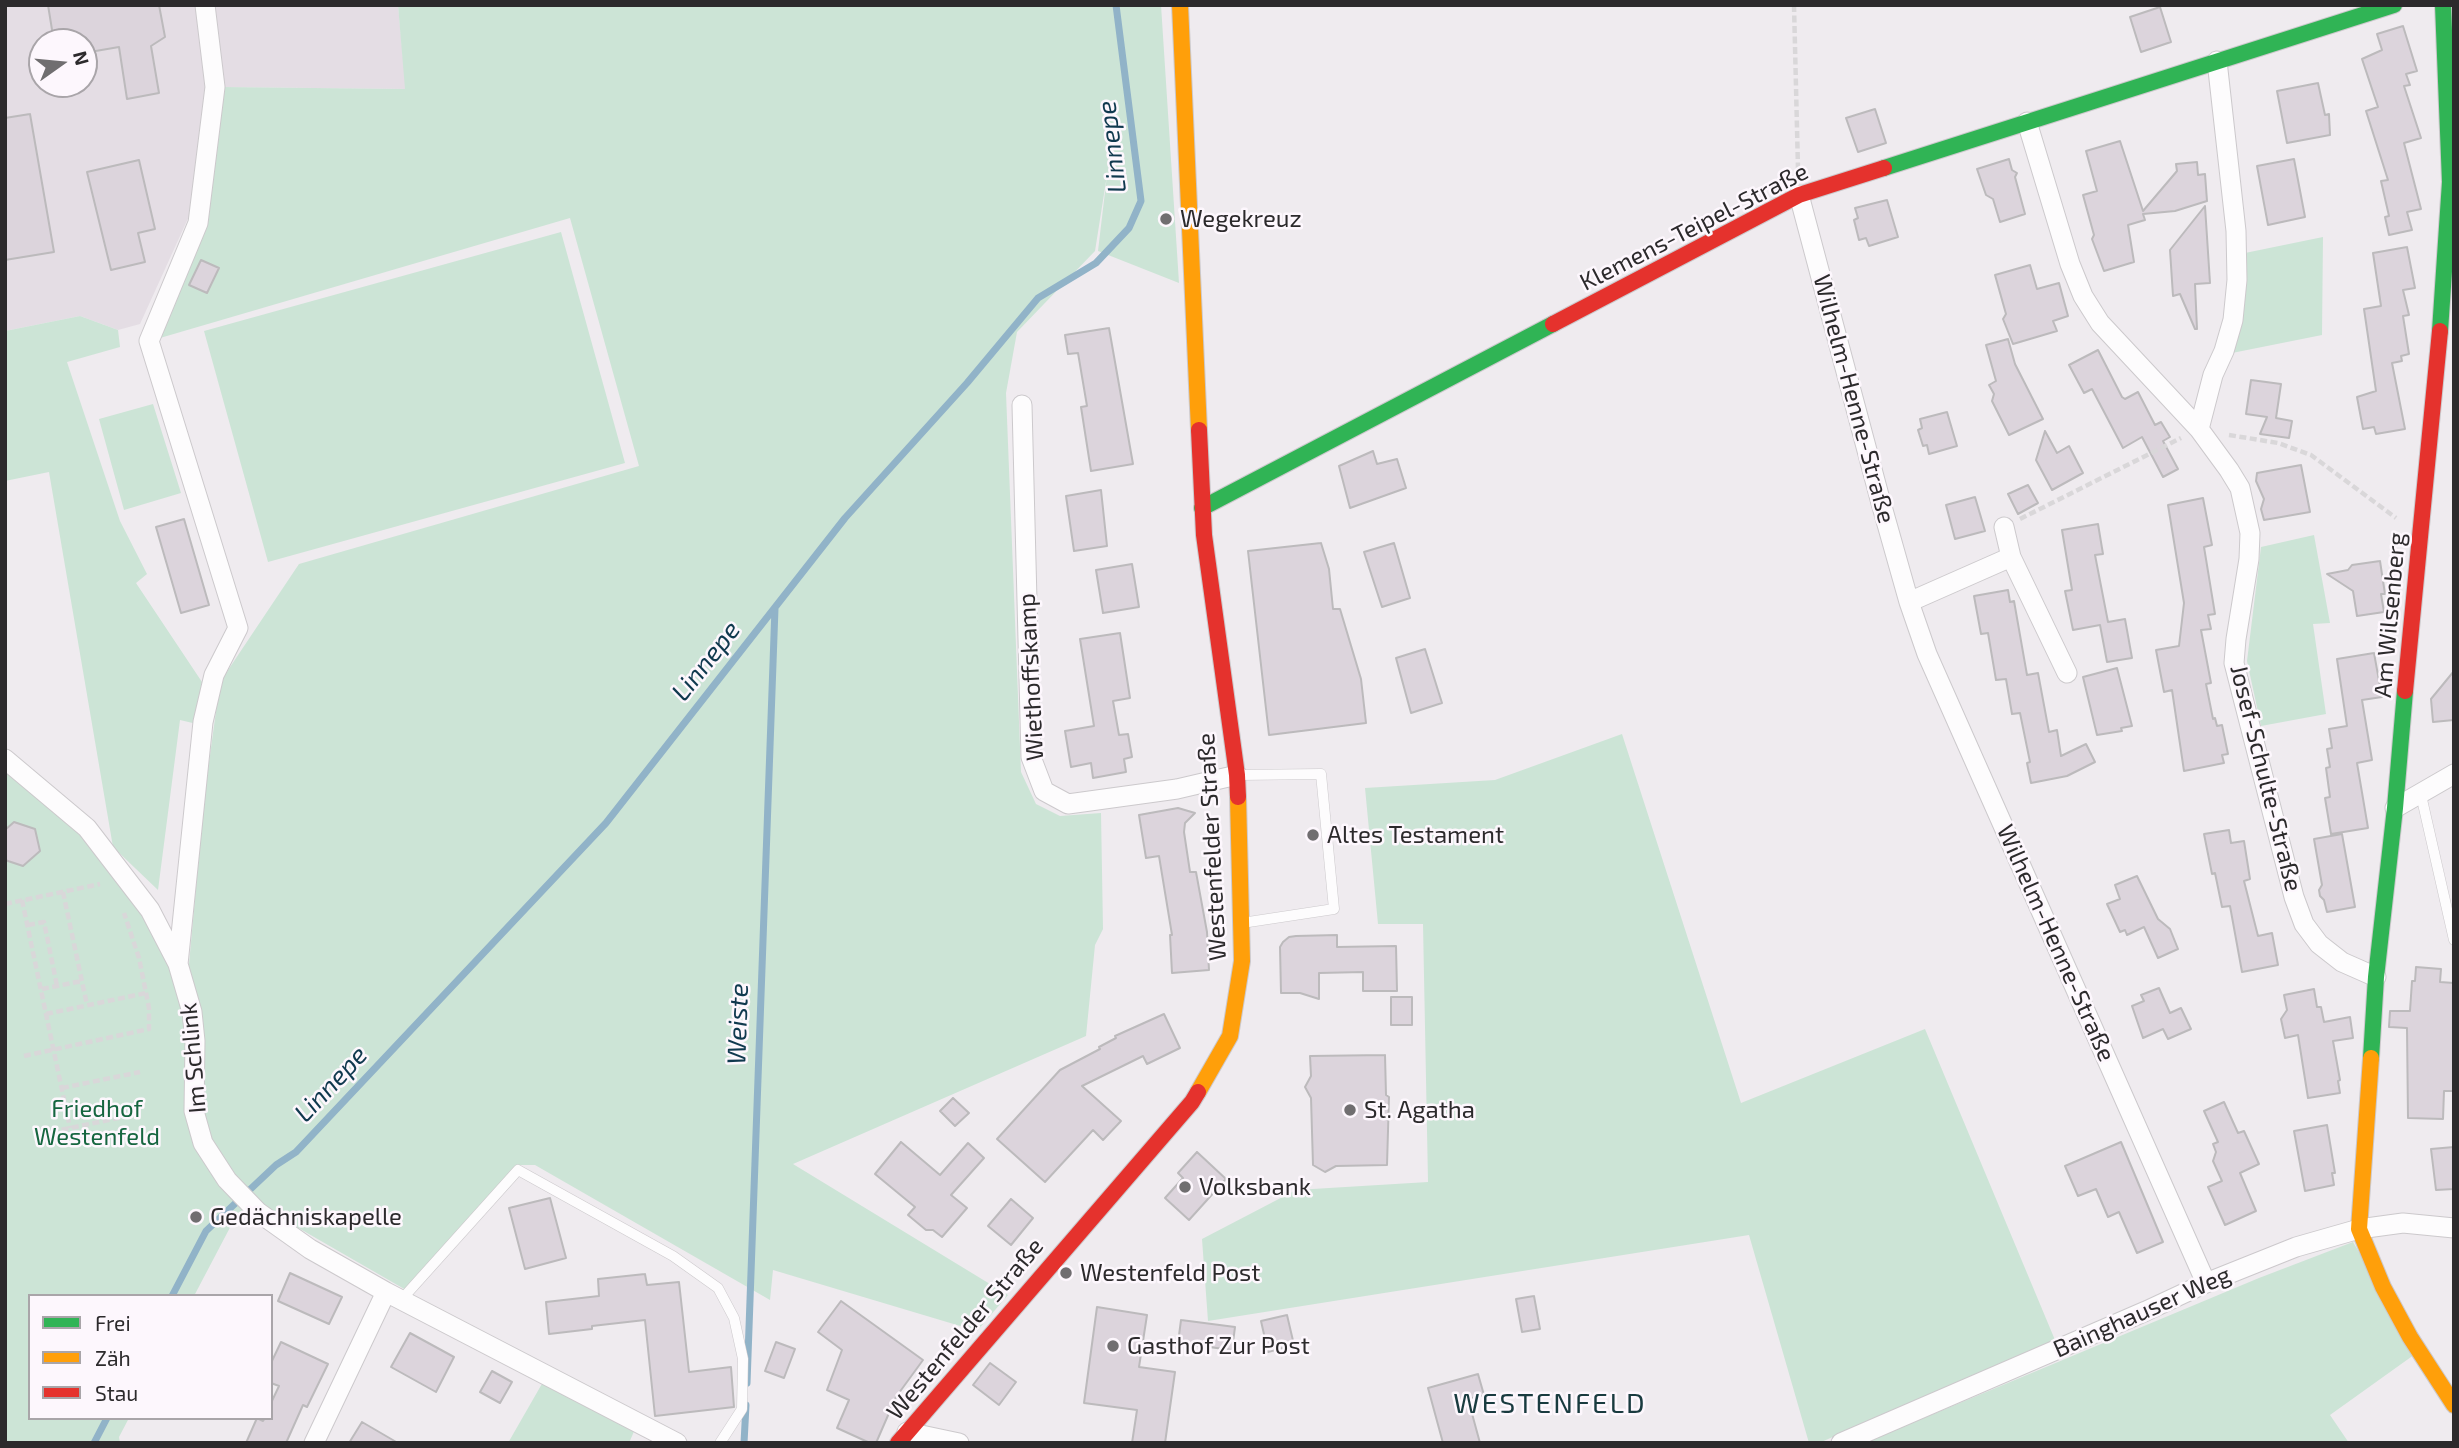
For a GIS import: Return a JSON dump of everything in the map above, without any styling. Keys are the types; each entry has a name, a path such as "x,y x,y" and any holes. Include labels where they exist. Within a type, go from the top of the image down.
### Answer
{"street":[{"path":"178,964 203,722 214,675 238,628 149,341 198,223 215,87 205,5"},
{"name":"Westenfelder Straße","path":"903,1438 1192,1102 1230,1036 1242,961 1237,775 1202,508 1181,5"},
{"name":"Klemens-Teipel-Straße","path":"1202,508 1799,195 2394,5"},
{"name":"Am Wilsenberg","path":"2359,1229 2376,977 2395,808 2420,528 2447,329 2450,182 2443,5"},
{"path":"2199,429 2213,375 2224,351 2232,320 2237,280 2234,206 2217,61"},
{"name":"Josef-Schulte-Straße","path":"2027,122 2070,264 2083,296 2100,323 2199,429 2240,488 2250,533 2249,559 2234,663 2294,897 2304,924 2319,944 2342,962 2376,977"},
{"name":"Wilhelm-Henne-Straße","path":"1799,195 1909,602 1927,654 2206,1283"},
{"name":"Wiethoffskamp","path":"1022,405 1031,757 1044,792 1068,804 1177,789 1237,775"},
{"path":"2004,527 2011,557 2067,673"},
{"path":"1909,602 2011,557"},
{"name":"Im Schlink","path":"5,759 87,828 150,910 178,964 192,1012 195,1041 194,1111 203,1143 227,1180 258,1212 310,1249 394,1296 677,1443"},
{"path":"2395,808 2454,774"},
{"name":"Bainghauser Weg","path":"1841,1443 2206,1283 2296,1247 2359,1229 2403,1223 2454,1228"},
{"path":"2359,1229 2384,1287 2410,1337 2454,1405"},
{"path":"314,1443 394,1296"},
{"path":"903,1438 959,1443"}],"lane":[{"path":"1237,775 1321,774 1334,909 1241,923"},
{"path":"2421,795 2454,940"},
{"path":"394,1296 518,1170 673,1255 718,1288 734,1318 743,1359 742,1409 720,1443"}],"path":[{"path":"1794,5 1799,195"},
{"path":"2004,527 2199,429 2278,443 2311,455 2391,516 2420,528"},
{"path":"5,904 100,884"},
{"path":"63,892 87,1005"},
{"path":"22,900 70,1128"},
{"path":"24,1056 149,1029 149,1008 139,958 121,905"},
{"path":"28,925 44,922 57,986"},
{"path":"41,989 82,981"},
{"path":"46,1014 146,993"},
{"path":"62,1088 140,1072"},
{"path":"40,1134 134,1115"}],"shaded area":[{"path":"5,5 398,5 406,89 222,87 190,214 140,324 118,330 80,316 5,331"}],"green space":[{"path":"398,5 1161,5 1179,283 1098,251 1107,175 1095,251 1017,332 1006,393 1021,772 1036,804 1060,816 1101,813 1103,929 1095,945 1086,1036 793,1164 1008,1295 977,1331 773,1270 770,1300 535,1165 518,1165 406,1290 262,1207 231,1176 213,1146 204,1111 200,1023 188,975 204,799 220,682 299,564 639,466 570,218 160,338 181,278 222,87 405,89"},
{"path":"561,232 625,463 268,562 204,331"},
{"path":"2323,237 2322,335 2232,353 2245,253"},
{"path":"80,316 118,330 120,347 67,362 120,521 147,574 136,583 202,682 197,724 180,720 158,890 113,847 49,472 5,481 5,331"},
{"path":"153,404 181,493 124,510 99,419"},
{"path":"2314,535 2330,623 2313,624 2326,714 2261,726 2247,661 2261,547"},
{"path":"1622,734 1741,1103 1925,1029 2055,1340 1819,1443 1809,1443 1749,1235 1208,1321 1202,1239 1296,1190 1428,1182 1423,924 1378,924 1365,788 1495,780"},
{"name":"Friedhof Westenfeld","path":"5,771 62,810 139,903 164,952 181,998 199,1148 206,1166 252,1214 235,1218 195,1294 28,1294 28,1420 128,1420 119,1437 120,1443 5,1443"},
{"path":"2353,1242 2418,1352 2330,1415 2349,1443 1864,1443 2259,1278"},
{"path":"543,1382 635,1429 629,1443 508,1443"}],"building":[{"path":"48,5 159,5 165,37 151,46 159,93 127,99 119,47 98,51 98,28 52,28"},
{"path":"2160,7 2171,42 2141,52 2130,17"},
{"path":"2403,26 2417,71 2406,74 2410,85 2404,86 2421,138 2404,143 2421,209 2407,212 2412,230 2389,235 2385,217 2389,216 2381,181 2388,180 2366,111 2378,107 2362,59 2382,50 2377,34"},
{"path":"2318,83 2325,115 2329,114 2330,135 2287,143 2277,91"},
{"path":"1875,109 1886,143 1858,152 1846,118"},
{"path":"30,114 54,252 5,260 5,118"},
{"path":"2120,141 2143,211 2177,171 2176,164 2197,162 2198,175 2205,174 2207,201 2175,211 2143,214 2145,220 2128,225 2134,262 2104,271 2092,239 2094,235 2083,195 2097,191 2086,151"},
{"path":"2009,159 2012,170 2017,173 2015,177 2025,214 2000,222 1993,199 1986,195 1977,169"},
{"path":"2294,159 2305,217 2268,225 2257,166"},
{"path":"139,160 155,229 138,233 145,262 111,270 87,172"},
{"path":"1887,200 1898,237 1869,246 1866,238 1859,240 1854,220 1858,218 1855,208"},
{"path":"2205,206 2210,283 2195,284 2195,329 2180,294 2173,296 2170,250"},
{"path":"2407,247 2415,288 2403,290 2409,315 2403,316 2409,354 2401,356 2402,361 2392,363 2405,429 2376,434 2374,427 2363,429 2357,397 2376,391 2364,309 2381,306 2373,253"},
{"path":"201,260 219,268 207,293 189,285"},
{"path":"2030,265 2037,289 2059,283 2068,316 2053,321 2057,331 2013,344 2003,319 2006,314 1995,275"},
{"path":"1109,328 1133,464 1091,471 1081,407 1087,406 1078,353 1068,354 1065,335"},
{"path":"2008,339 2015,364 2043,419 2009,435 1992,401 1994,394 1989,385 1996,381 1986,345"},
{"path":"2098,350 2122,397 2125,399 2138,392 2155,425 2161,422 2170,437 2163,441 2178,469 2163,477 2142,437 2123,448 2092,389 2084,393 2069,365"},
{"path":"2251,380 2281,384 2276,418 2292,421 2289,438 2260,434 2267,417 2246,414"},
{"path":"1947,412 1957,446 1929,454 1927,445 1923,446 1918,430 1922,428 1920,419"},
{"path":"2045,431 2057,453 2069,446 2083,473 2052,490 2036,460"},
{"path":"1373,451 1377,464 1397,459 1406,488 1350,508 1339,466"},
{"path":"2301,465 2310,512 2264,520 2261,509 2264,499 2256,481 2257,473"},
{"path":"2028,485 2038,503 2018,514 2008,494"},
{"path":"1101,490 1107,546 1074,551 1066,496"},
{"path":"1975,497 1985,531 1955,539 1946,505"},
{"path":"2203,498 2212,545 2204,547 2215,614 2208,615 2211,629 2201,630 2211,683 2206,684 2213,719 2215,718 2217,726 2222,725 2228,754 2222,755 2224,763 2184,771 2172,690 2164,692 2156,650 2179,646 2184,603 2168,505"},
{"path":"184,519 209,605 181,613 156,527"},
{"path":"2098,524 2103,554 2095,555 2108,622 2125,619 2132,658 2107,662 2100,625 2073,630 2065,591 2072,590 2062,530"},
{"path":"1321,543 1329,569 1333,609 1340,609 1361,679 1366,723 1269,735 1248,551"},
{"path":"1394,543 1410,598 1382,607 1364,552"},
{"path":"2380,561 2385,594 2381,594 2384,612 2357,616 2353,591 2327,574 2348,570 2352,565"},
{"path":"1132,564 1139,607 1103,613 1096,570"},
{"path":"2008,590 2010,602 2014,601 2027,675 2038,673 2049,732 2057,730 2061,756 2086,744 2095,762 2067,776 2031,783 2027,763 2030,762 2020,713 2012,714 2006,679 1996,680 1988,633 1981,634 1974,596"},
{"path":"1120,633 1130,698 1113,701 1119,735 1128,734 1132,757 1124,759 1126,772 1093,778 1091,763 1071,767 1065,731 1094,726 1080,639"},
{"path":"1425,649 1442,703 1411,713 1396,658"},
{"path":"2374,653 2382,697 2362,700 2372,760 2357,763 2368,828 2331,834 2325,798 2330,797 2326,768 2330,767 2327,749 2332,748 2329,729 2347,726 2337,659"},
{"path":"2117,668 2132,726 2121,728 2122,731 2097,735 2083,677"},
{"path":"2454,671 2454,720 2433,722 2431,699"},
{"path":"1178,808 1195,813 1185,823 1184,832 1190,872 1196,872 1207,932 1209,970 1172,973 1172,935 1159,856 1146,858 1139,815"},
{"path":"14,822 35,829 40,851 23,866 5,860 5,830"},
{"path":"2229,830 2231,843 2244,841 2250,879 2244,881 2258,936 2272,933 2278,965 2242,972 2230,906 2222,907 2204,834"},
{"path":"2342,834 2355,907 2327,912 2320,896 2322,885 2314,839"},
{"path":"2137,876 2158,919 2170,929 2178,949 2158,958 2144,927 2127,935 2125,930 2120,932 2107,904 2120,899 2115,885"},
{"path":"1337,935 1337,947 1396,946 1397,991 1363,991 1363,972 1319,973 1319,999 1300,993 1281,993 1280,947 1283,942 1296,936"},
{"path":"2416,967 2441,969 2440,982 2454,983 2454,1091 2444,1091 2443,1119 2408,1118 2407,1028 2389,1027 2390,1011 2410,1011"},
{"path":"2159,988 2170,1013 2181,1008 2191,1029 2168,1039 2163,1029 2143,1038 2132,1006 2144,1001 2141,995"},
{"path":"2314,989 2317,1007 2321,1007 2324,1022 2350,1017 2353,1038 2333,1041 2340,1093 2308,1098 2298,1035 2285,1038 2281,1019 2287,1010 2284,995"},
{"path":"1391,997 1412,997 1412,1025 1391,1025"},
{"path":"1164,1014 1180,1048 1147,1064 1143,1056 1082,1086 1121,1121 1103,1140 1093,1130 1045,1182 997,1139 1060,1070 1100,1049 1099,1047 1116,1038 1115,1036"},
{"name":"St. Agatha","path":"1385,1055 1386,1095 1389,1097 1387,1165 1336,1166 1325,1172 1313,1165 1311,1098 1305,1087 1311,1076 1310,1056"},
{"path":"953,1098 969,1113 955,1126 940,1111"},
{"path":"2224,1102 2238,1133 2244,1131 2259,1164 2240,1173 2256,1211 2225,1225 2208,1187 2222,1181 2213,1161 2216,1152 2213,1144 2218,1142 2204,1111"},
{"path":"2327,1125 2335,1173 2332,1173 2334,1185 2305,1191 2294,1131"},
{"path":"901,1142 940,1175 968,1143 984,1158 951,1195 967,1208 942,1237 933,1230 926,1230 908,1215 915,1207 875,1174"},
{"path":"2121,1142 2163,1242 2137,1253 2119,1212 2108,1217 2096,1189 2078,1196 2065,1166"},
{"path":"2454,1147 2454,1189 2436,1190 2431,1149"},
{"path":"1197,1152 1226,1179 1189,1220 1165,1198 1183,1178 1178,1173"},
{"path":"550,1198 566,1258 525,1269 509,1208"},
{"path":"1011,1199 1033,1218 1011,1245 988,1226"},
{"path":"290,1273 342,1297 329,1324 278,1301"},
{"path":"645,1274 647,1285 679,1282 689,1372 731,1367 734,1407 655,1416 645,1320 549,1334 546,1302 599,1296 598,1279"},
{"path":"1534,1296 1540,1329 1522,1332 1516,1299"},
{"path":"841,1301 923,1360 896,1397 876,1443 870,1443 837,1428 849,1400 827,1390 842,1350 818,1332"},
{"path":"1097,1307 1147,1315 1139,1367 1175,1372 1165,1443 1132,1443 1137,1410 1084,1403"},
{"path":"1287,1315 1294,1345 1268,1352 1261,1321"},
{"path":"1181,1320 1235,1327 1232,1350 1178,1343"},
{"path":"410,1333 454,1357 436,1392 391,1367"},
{"path":"281,1342 328,1364 307,1407 303,1405 286,1443 246,1443 256,1420 273,1420 273,1399 279,1386 273,1384 273,1359"},
{"path":"776,1342 795,1349 784,1378 765,1371"},
{"path":"990,1363 1016,1382 999,1405 973,1385"},
{"path":"492,1371 512,1382 500,1403 480,1392"},
{"path":"1478,1374 1484,1395 1468,1399 1480,1443 1443,1443 1428,1388"},
{"path":"362,1422 398,1443 349,1443"}],"waterway":[{"name":"Linnepe","path":"173,1294 206,1231 276,1165 296,1152 606,823 845,518 967,383 1038,298 1096,263 1129,228 1141,201 1116,5"},
{"name":"Weiste","path":"747,1383 775,608"},
{"name":"Weiste","path":"744,1443 746,1405"},
{"name":"Linnepe","path":"94,1443 106,1420"}],"traffic: fast":[{"path":"1884,168 2394,5"},
{"path":"2440,331 2450,182 2443,5"},
{"path":"1202,508 1553,324"},
{"path":"2371,1058 2376,977 2405,691"}],"traffic: slow":[{"path":"1180,5 1199,430"},
{"path":"1198,1092 1230,1036 1242,961 1238,797"},
{"path":"2371,1058 2359,1229 2383,1287 2410,1337 2454,1405"}],"traffic: jam":[{"path":"1553,324 1799,195 1884,168"},
{"path":"2405,691 2440,331"},
{"path":"1199,430 1204,535 1238,797"},
{"path":"898,1443 1198,1092"}],"place":[{"name":"Wegekreuz","path":"1166,219"},
{"name":"Altes Testament","path":"1313,835"},
{"name":"St. Agatha","path":"1350,1110"},
{"name":"Volksbank","path":"1185,1187"},
{"name":"Gedächniskapelle","path":"196,1217"},
{"name":"Westenfeld Post","path":"1066,1273"},
{"name":"Gasthof Zur Post","path":"1113,1346"}],"district":[{"name":"WESTENFELD","path":"1550,1404"}]}
